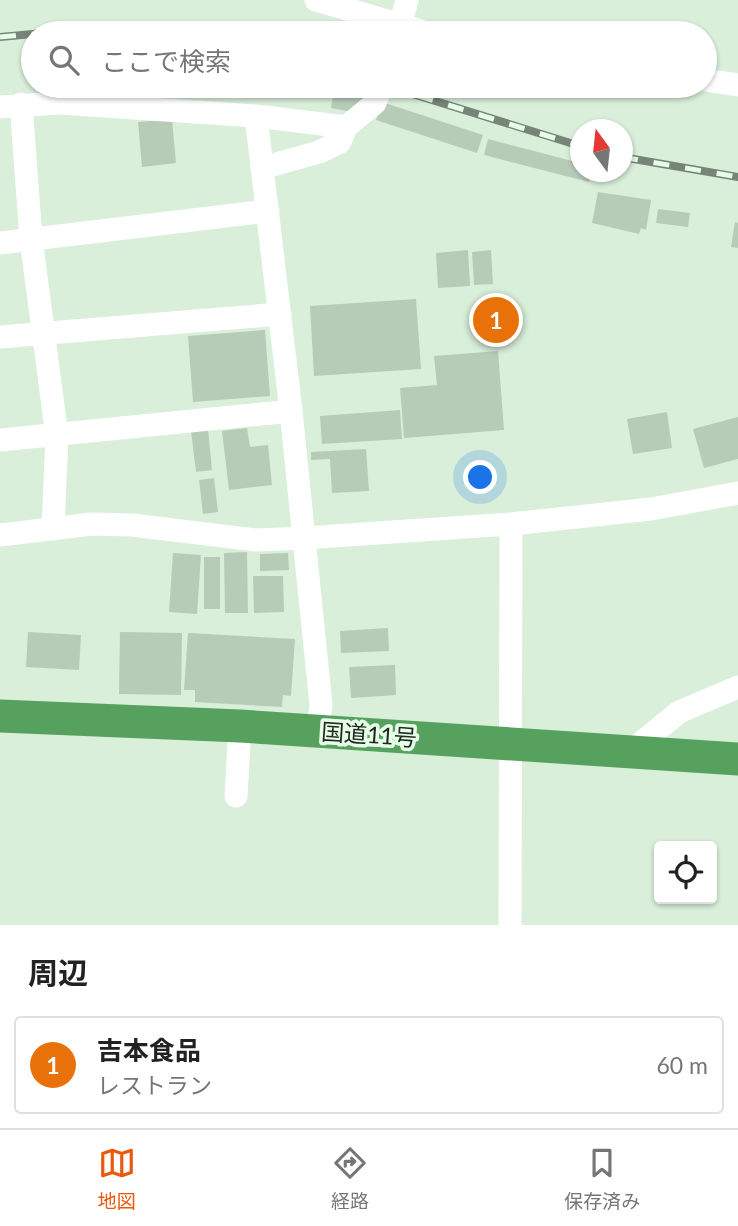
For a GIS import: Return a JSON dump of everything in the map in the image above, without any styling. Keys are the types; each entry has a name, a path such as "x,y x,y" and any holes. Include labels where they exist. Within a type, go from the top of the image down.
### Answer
{"highway":[{"name":"国道11号","path":"0,716 240,726 738,759"}],"street":[{"path":"316,0 376,21"},
{"path":"401,21 407,0"},
{"path":"717,82 738,85"},
{"path":"262,168 319,152 340,142 346,127 375,103 377,98"},
{"path":"53,529 57,436 11,106 59,103 256,116 346,127"},
{"path":"256,116 291,411 321,705 318,731"},
{"path":"0,243 268,211"},
{"path":"0,337 280,314"},
{"path":"0,440 291,411"},
{"path":"0,535 132,525 256,540 304,538 510,524 651,509 738,493"},
{"path":"510,524 510,925"},
{"path":"630,752 679,712 738,687"},
{"path":"236,796 240,726"}],"building":[{"path":"333,98 367,98 352,112 331,108"},
{"path":"382,102 483,135 477,153 376,120"},
{"path":"172,119 176,163 142,167 138,122"},
{"path":"488,139 570,160 570,177 484,155"},
{"path":"598,192 651,200 646,230 641,228 639,234 592,223"},
{"path":"658,209 690,213 688,227 656,223"},
{"path":"735,222 738,223 738,248 731,247"},
{"path":"468,250 470,286 438,288 436,253"},
{"path":"491,250 493,284 474,285 472,252"},
{"path":"416,299 421,369 314,376 310,306"},
{"path":"265,330 270,396 193,402 188,336"},
{"path":"498,351 504,430 404,438 400,388 437,385 434,356"},
{"path":"400,410 402,439 322,444 320,416"},
{"path":"667,412 672,448 633,454 627,419"},
{"path":"738,417 738,459 704,468 693,429"},
{"path":"247,428 250,447 268,445 272,485 229,490 222,431"},
{"path":"208,429 212,470 196,472 191,431"},
{"path":"366,449 369,491 332,493 330,459 311,460 311,452"},
{"path":"214,478 218,512 203,514 199,480"},
{"path":"247,552 248,613 225,613 224,553"},
{"path":"173,553 201,555 197,614 169,612"},
{"path":"288,553 289,570 260,571 260,554"},
{"path":"204,557 220,557 220,609 204,609"},
{"path":"253,576 283,576 284,612 254,613"},
{"path":"388,628 389,651 341,653 340,631"},
{"path":"28,632 81,635 79,670 26,667"},
{"path":"120,632 182,633 181,695 119,694"},
{"path":"188,633 295,639 291,696 283,695 282,707 195,702 195,690 184,690"},
{"path":"395,665 396,695 351,698 349,667"}],"railway":[{"path":"0,37 21,35"},
{"path":"426,98 570,143"},
{"path":"633,159 738,177"}],"place":[{"name":"吉本食品","path":"496,320"}]}
